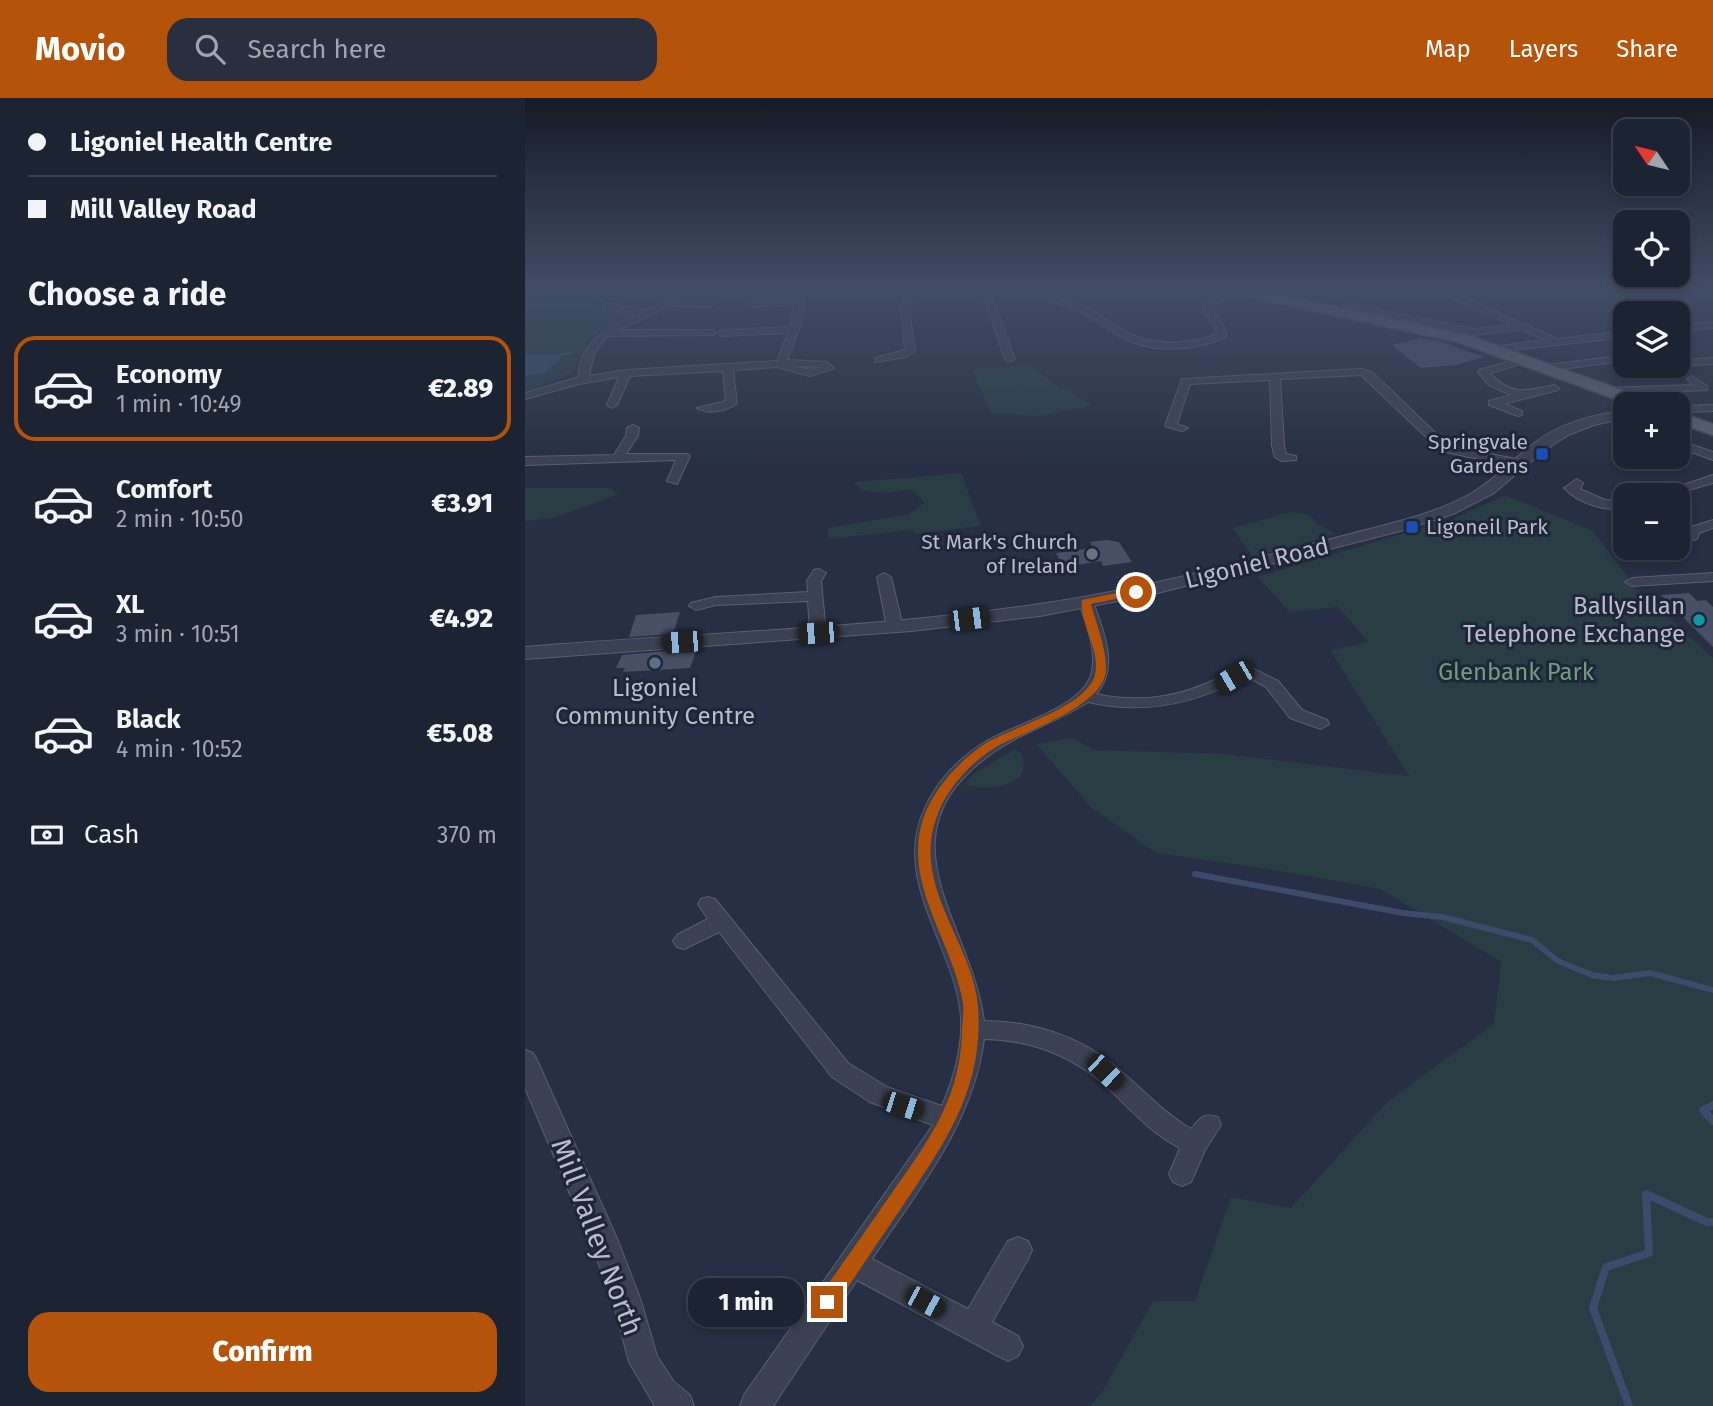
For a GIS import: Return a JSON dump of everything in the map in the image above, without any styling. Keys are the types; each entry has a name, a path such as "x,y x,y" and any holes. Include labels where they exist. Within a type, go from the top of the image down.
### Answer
{"main road":[{"path":"1488,347 1613,393"},
{"path":"1690,421 1713,430"}],"street":[{"path":"585,380 583,368 594,347"},
{"path":"525,396 585,380 626,373 780,365 786,347"},
{"path":"878,360 903,355 910,351 909,347"},
{"path":"1006,347 1010,359"},
{"path":"1495,349 1510,347"},
{"path":"711,368 718,354"},
{"path":"1519,395 1493,383 1483,372 1525,360"},
{"path":"1547,368 1611,360"},
{"path":"1690,361 1713,360"},
{"path":"702,408 723,407 732,403 728,367"},
{"path":"1182,428 1171,426 1184,383 1356,372 1369,375 1445,449 1521,464"},
{"path":"613,405 626,373"},
{"path":"1275,377 1278,446 1281,457 1292,458"},
{"path":"1607,391 1703,388 1692,379"},
{"path":"1518,413 1493,403 1554,388"},
{"path":"1690,409 1713,408"},
{"name":"Ligoniel Road","path":"525,653 895,627 1086,602 1252,566 1448,509 1492,488 1563,432 1613,418"},
{"path":"618,458 632,436 633,428"},
{"path":"1690,447 1713,456"},
{"path":"525,461 684,456 673,481"},
{"path":"1690,486 1713,479"},
{"path":"1577,483 1570,488 1577,494 1613,505"},
{"path":"1692,536 1693,531 1713,524"},
{"path":"818,633 814,581 819,573"},
{"path":"884,577 895,627"},
{"path":"1632,582 1713,577"},
{"path":"697,606 716,601 815,596"},
{"path":"755,1406 950,1118 962,1087 971,1030 970,1004 961,970 936,908 927,877 924,848 929,819 941,795 962,769 990,746 1076,703 1100,677 1098,650 1086,602"},
{"path":"1084,696 1112,704 1137,706 1190,695 1221,685 1246,670 1272,684 1296,714 1321,724"},
{"path":"684,941 715,912 840,1070 861,1087 887,1101 950,1118"},
{"path":"971,1030 1007,1030 1033,1034 1068,1046 1105,1072 1150,1115 1176,1135 1202,1134 1182,1174"},
{"name":"Mill Valley North","path":"525,1060 604,1241 627,1301 644,1362 663,1393 679,1406"},
{"path":"973,1327 1018,1250"},
{"path":"853,1264 1008,1346"}],"green space":[{"path":"525,347 585,347 574,372 525,392"},
{"path":"1029,365 1062,389 1066,388 1093,406 1038,416 991,413 972,370"},
{"path":"961,473 981,526 914,534 913,530 828,539 828,528 909,514 925,502 911,490 887,493 862,491 854,482"},
{"path":"525,488 609,488 619,494 554,518 525,521"},
{"name":"Glenbank Park","path":"1505,495 1593,531 1636,588 1713,658 1713,1406 1090,1406 1102,1392 1153,1301 1195,1301 1231,1197 1291,1208 1387,1102 1494,1024 1501,962 1380,889 1156,853 1092,808 1036,744 1073,738 1094,750 1224,754 1409,776 1330,650 1368,642 1338,607 1290,612 1257,577 1455,518"},
{"path":"1291,512 1310,515 1316,523 1337,534 1252,556 1232,528"},
{"path":"1015,749 1022,754 1024,767 1020,777 997,786 979,787 965,784 972,775"}],"water":[{"path":"525,354 559,355 562,358 544,373 525,376"}],"building":[{"path":"1394,347 1456,347 1484,357 1457,365 1421,368"},
{"name":"St Mark's Church of Ireland","path":"1090,542 1119,542 1132,562 1103,566 1101,561 1064,567 1056,553 1093,548"},
{"name":"Ballysillan Telephone Exchange","path":"1689,593 1697,601 1706,600 1713,607 1713,647 1661,595"},
{"path":"680,612 673,634 629,637 636,615"},
{"name":"Ligoniel Community Centre","path":"667,651 667,654 696,652 690,668 623,672 625,668 616,668 622,655"}],"waterway":[{"path":"552,356 571,353"},
{"path":"1195,874 1403,913 1442,917 1532,940 1558,961 1592,975 1613,978 1650,973 1713,990"},
{"path":"1713,1105 1703,1110 1713,1121"},
{"path":"1629,1406 1593,1308 1606,1267 1649,1253 1646,1194 1707,1222 1713,1222"}],"place":[{"name":"Springvale Gardens","path":"1542,454"},
{"name":"Ligoneil Park","path":"1412,527"},
{"name":"St Mark's Church of Ireland","path":"1092,554"},
{"name":"Ballysillan Telephone Exchange","path":"1699,620"},
{"name":"Ligoniel Community Centre","path":"655,663"}],"route":[{"path":"827,1302 935,1144 950,1118 962,1087 968,1060 970,1004 958,959 936,908 927,877 924,848 929,819 941,795 962,769 990,746 1076,703 1090,691 1100,677 1093,622 1086,602 1136,592"}]}
